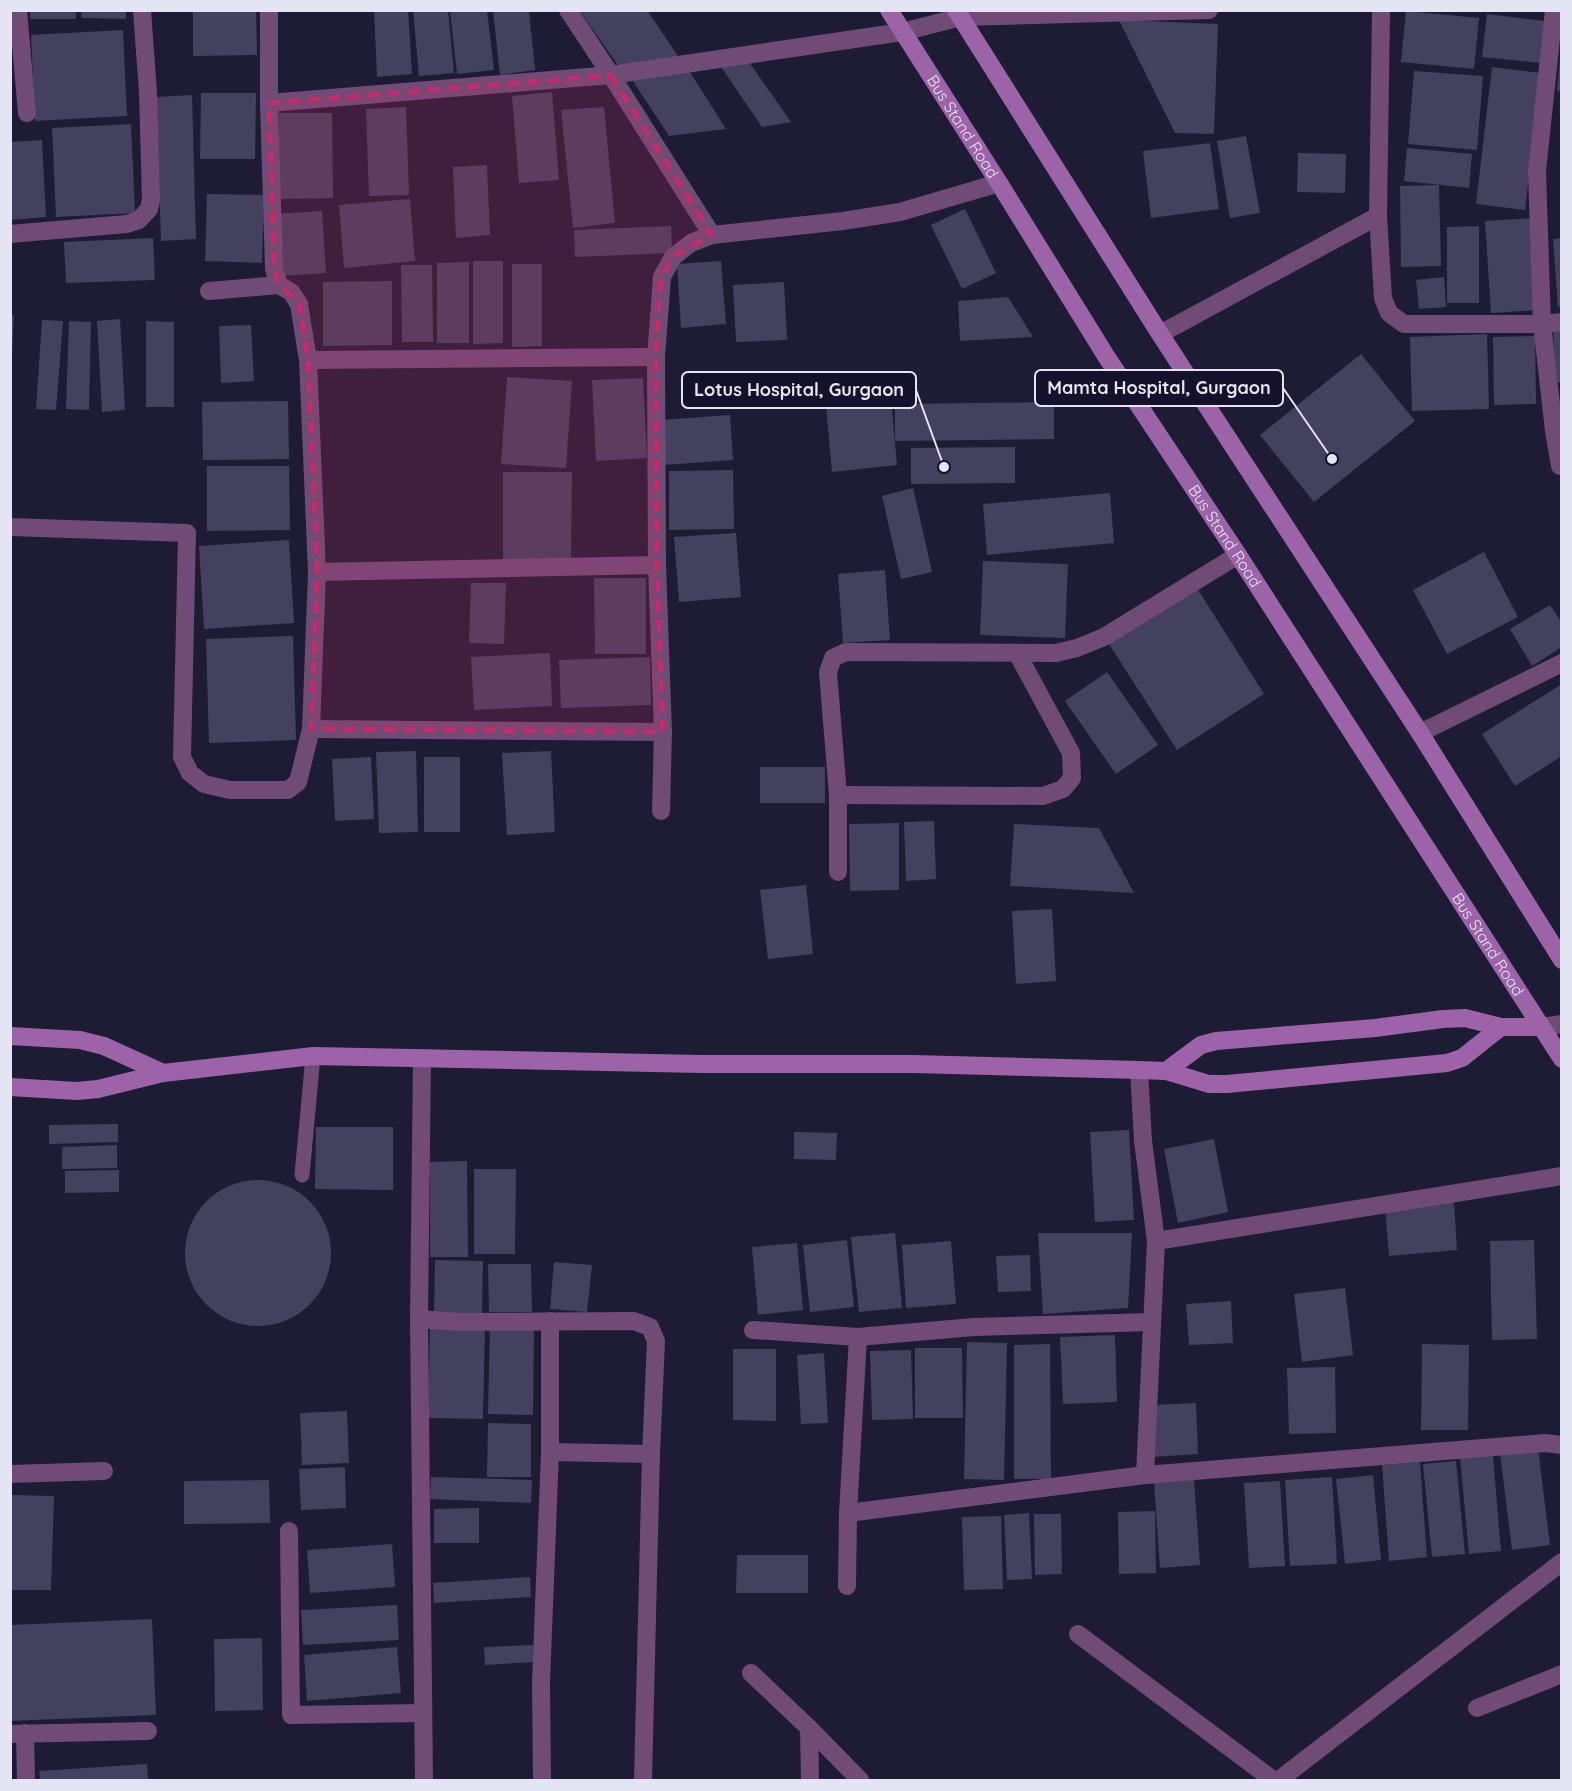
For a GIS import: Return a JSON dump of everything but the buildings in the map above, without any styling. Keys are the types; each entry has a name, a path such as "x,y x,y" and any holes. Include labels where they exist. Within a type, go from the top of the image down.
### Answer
{"street":[{"path":"18,10 27,113"},
{"path":"10,234 127,224 139,220 149,210 152,189 142,10"},
{"path":"269,10 274,269 279,285"},
{"path":"567,10 712,235"},
{"name":"Bus Stand Road","path":"888,10 1106,356 1238,555 1562,1059"},
{"path":"269,103 611,75 902,32 958,14 1209,10"},
{"path":"1381,10 1378,216 1383,298 1389,313 1404,324 1562,322"},
{"path":"1547,10 1562,11"},
{"path":"1554,11 1537,171 1542,324 1560,466"},
{"path":"958,14 1160,334 1420,733 1562,960"},
{"path":"661,811 663,732 657,565 656,357 662,277 673,257 691,243 712,235 843,221 900,212 999,183"},
{"path":"1160,334 1378,216"},
{"path":"10,527 187,533 182,757 190,774 204,784 230,790 288,790 298,782 311,729 317,572 308,360 299,304 291,292 279,285 209,291"},
{"path":"308,360 656,357"},
{"path":"838,872 838,795 828,672 833,658 846,652 1056,653 1077,648 1104,637 1238,555"},
{"path":"317,572 657,565"},
{"path":"838,795 1043,796 1063,789 1072,778 1071,753 1017,653"},
{"path":"1420,733 1562,663"},
{"path":"311,729 663,732"},
{"path":"1166,1071 1202,1045 1216,1041 1375,1028 1443,1019 1465,1018 1501,1027 1541,1027 1562,1024"},
{"path":"10,1088 98,1089 163,1073 313,1056 701,1065 913,1064 1139,1070 1166,1071 1209,1084 1227,1084 1447,1063 1462,1058 1501,1027"},
{"path":"10,1036 80,1040 105,1046 163,1073"},
{"path":"422,1058 419,1319 424,1780"},
{"path":"1139,1070 1143,1141 1156,1241 1145,1475"},
{"path":"1156,1241 1562,1176"},
{"path":"419,1319 459,1322 634,1321 650,1327 656,1341 643,1780"},
{"path":"542,1780 541,1682 550,1452 550,1321"},
{"path":"753,1330 858,1337 974,1327 1151,1322"},
{"path":"847,1586 848,1514 858,1337"},
{"path":"848,1514 1145,1475 1545,1443 1562,1445"},
{"path":"550,1452 651,1454"},
{"path":"10,1474 104,1471"},
{"path":"289,1531 291,1716 423,1713"},
{"path":"1279,1780 1562,1562"},
{"path":"1078,1634 1274,1780"},
{"path":"751,1673 860,1780"},
{"path":"1477,1708 1562,1674"},
{"path":"809,1728 810,1780"},
{"path":"26,1780 18,1734 148,1731"}],"lane":[{"path":"302,1174 313,1056"}],"highlighted area":[{"path":"611,75 712,235 673,257 662,277 660,295 656,357 657,565 663,732 311,729 317,572 308,360 299,304 279,285 274,269 269,103"}],"place":[{"name":"Mamta Hospital, Gurgaon","path":"1332,459"},
{"name":"Lotus Hospital, Gurgaon","path":"944,467"}]}
